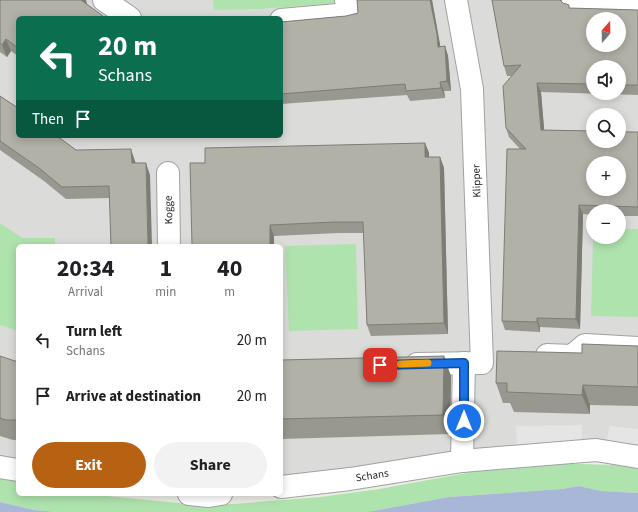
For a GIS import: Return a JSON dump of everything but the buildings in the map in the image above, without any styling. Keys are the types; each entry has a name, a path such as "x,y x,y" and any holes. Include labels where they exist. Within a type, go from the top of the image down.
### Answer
{"street":[{"path":"283,20 349,14 346,0"},
{"name":"Klipper","path":"456,0 472,88 482,358"},
{"path":"107,1 127,16"},
{"path":"573,2 638,4"},
{"name":"Kogge","path":"168,173 169,244"},
{"path":"526,355 572,356 585,346 638,348"},
{"path":"396,364 482,358 462,461"},
{"name":"Schans","path":"283,487 350,479 462,461 596,450 638,457"},
{"path":"0,467 16,470"}],"shaded area":[{"path":"0,0 638,0 638,457 283,487 283,244 16,244 16,468 0,464"},
{"path":"582,425 582,444 517,445 516,426"},
{"path":"610,426 638,429 638,449 606,444"}],"green space":[{"path":"213,0 337,0 337,3 260,9 214,10"},
{"path":"0,223 22,238 55,238 55,244 16,244 16,330 0,325"},
{"path":"626,229 638,229 638,317 591,316 593,244 626,244"},
{"path":"356,244 358,329 289,331 285,246"},
{"path":"548,463 638,467 638,493 601,491 579,486 562,489 449,497 367,512 57,512 34,510 0,502 0,476 16,480 16,496 107,496 178,503 234,504 320,497 379,489 499,467"}],"water":[{"path":"579,486 601,491 638,493 638,512 367,512 449,497 562,489"},
{"path":"0,502 34,510 57,512 0,512"}],"slow traffic":[{"path":"400,364 428,363"}],"route":[{"path":"380,365 464,363 464,421"}]}
